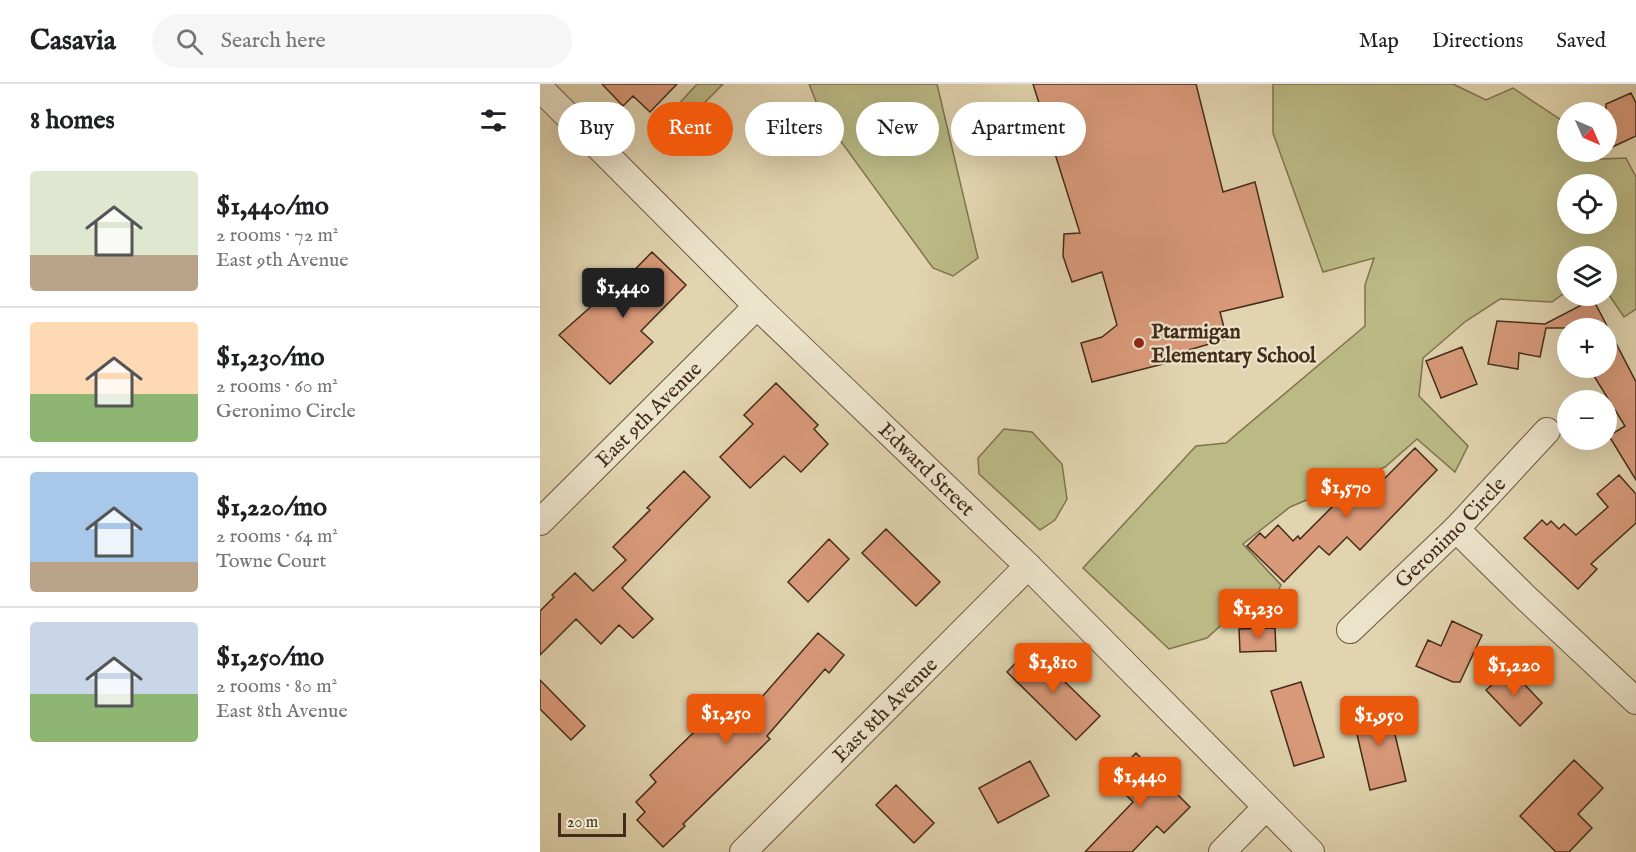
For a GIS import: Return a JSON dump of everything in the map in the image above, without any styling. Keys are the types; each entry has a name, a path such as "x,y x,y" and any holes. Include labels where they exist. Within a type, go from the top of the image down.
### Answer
{"street":[{"name":"Edward Street","path":"540,88 757,306 1028,566 1311,852"},
{"name":"East 9th Avenue","path":"540,522 757,306"},
{"name":"Geronimo Circle","path":"1350,630 1456,529 1547,431"},
{"path":"1456,529 1636,701"},
{"name":"East 8th Avenue","path":"743,852 1028,566"},
{"path":"1222,852 1266,807"}],"shaded area":[{"path":"697,84 723,84 705,102 681,102"},
{"path":"809,84 937,84 951,143 951,156 954,156 978,258 953,276 933,268 844,146 844,102 816,102"},
{"path":"1273,84 1453,84 1486,100 1513,88 1557,117 1557,162 1617,162 1617,158 1626,158 1636,177 1636,309 1624,317 1617,306 1617,246 1557,246 1557,298 1552,302 1500,299 1466,321 1423,358 1419,396 1468,446 1455,472 1417,439 1385,467 1290,507 1243,544 1281,585 1265,620 1229,618 1207,638 1169,649 1083,568 1196,446 1226,443 1365,326 1365,285 1374,258 1323,272 1273,133"},
{"path":"1004,429 1032,432 1062,464 1067,499 1055,520 1040,530 979,474 978,458"}],"building":[{"path":"602,84 677,84 660,102 647,102 647,109 633,96 627,102 619,102"},
{"name":"Ptarmigan Elementary School","path":"1033,84 1196,84 1223,192 1255,182 1283,297 1220,312 1227,339 1178,353 1179,360 1092,382 1081,343 1102,337 1117,325 1102,272 1072,282 1063,256 1064,234 1080,233 1056,156 1086,156 1086,102 1039,102"},
{"path":"1631,93 1636,103 1636,136 1617,145 1617,102 1611,102"},
{"path":"652,252 686,285 641,331 653,342 610,384 559,335 603,296 606,299"},
{"path":"1580,306 1597,306 1603,318 1557,318 1557,328 1546,328 1540,357 1519,353 1518,369 1488,364 1497,321 1545,324"},
{"path":"1617,345 1636,382 1636,480 1617,449 1617,431 1625,426 1617,413 1617,390 1603,390 1595,378 1617,378"},
{"path":"1462,347 1477,384 1441,398 1426,361"},
{"path":"776,383 818,425 814,429 828,444 801,472 784,456 750,488 720,457 753,424 744,415"},
{"path":"1415,448 1437,470 1360,550 1347,537 1329,555 1319,546 1284,582 1247,546 1260,533 1265,538 1278,525 1293,541 1298,536 1300,539 1348,491 1360,503"},
{"path":"684,471 710,497 622,588 653,619 633,638 619,625 601,644 576,619 540,655 540,611 554,597 552,595 575,573 593,591 626,560 613,547"},
{"path":"1619,475 1636,494 1636,523 1591,564 1597,569 1578,589 1524,538 1542,520 1547,525 1551,521 1559,529 1564,524 1576,535 1608,507 1597,494"},
{"path":"886,529 940,582 916,606 862,553"},
{"path":"829,539 849,559 808,602 788,582"},
{"path":"1452,621 1482,635 1460,682 1453,682 1416,666 1428,640 1441,646"},
{"path":"1275,628 1276,651 1240,652 1239,629"},
{"path":"818,633 844,655 829,673 825,669 767,736 770,739 683,824 685,826 663,847 637,820 645,812 636,802 656,782 650,775 729,698 746,715"},
{"path":"1030,648 1100,716 1076,740 1007,672"},
{"path":"1510,669 1542,703 1520,726 1486,690"},
{"path":"540,680 585,726 571,740 540,709"},
{"path":"1301,682 1324,757 1294,766 1271,691"},
{"path":"1388,705 1406,781 1370,790 1352,713"},
{"path":"1136,753 1190,807 1164,833 1157,826 1132,852 1085,852 1133,802 1110,779"},
{"path":"1574,760 1603,788 1578,814 1592,828 1569,852 1556,852 1520,816"},
{"path":"1030,761 1049,796 998,823 979,788"},
{"path":"896,785 934,823 914,843 876,805"}],"place":[{"name":"Ptarmigan Elementary School","path":"1139,343"}]}
